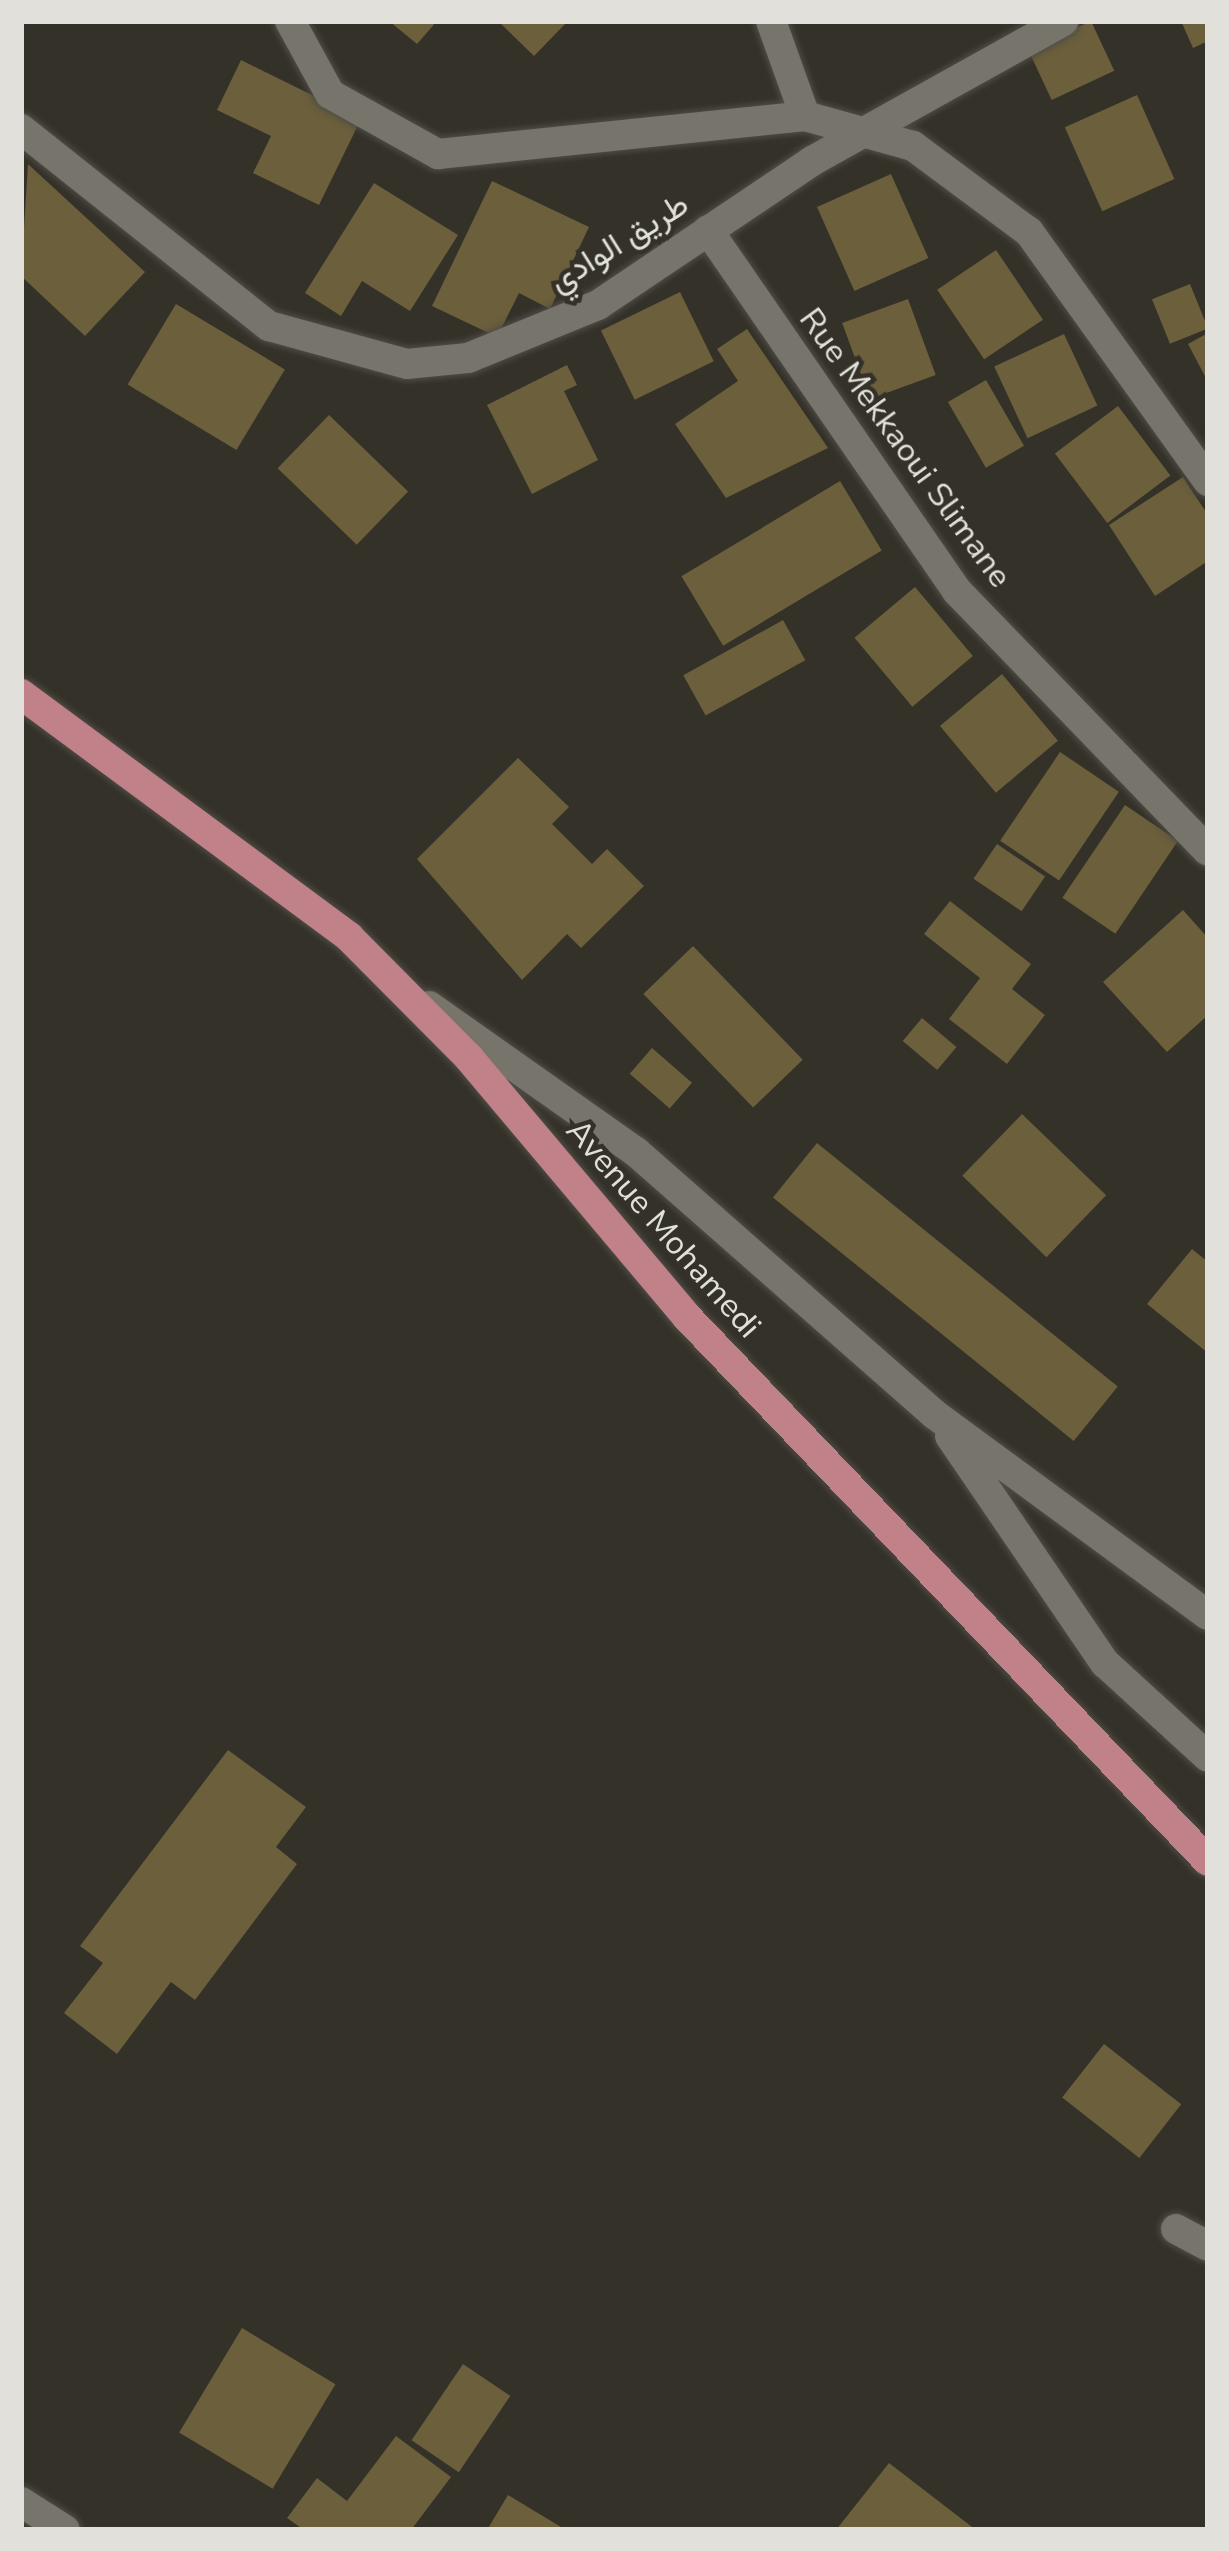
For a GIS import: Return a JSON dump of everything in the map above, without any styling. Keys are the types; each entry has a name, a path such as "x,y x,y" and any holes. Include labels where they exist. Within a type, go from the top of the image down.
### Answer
{"main road":[{"name":"Avenue Mohamedi","path":"21,694 193,816 392,980 687,1317 1208,1861"}],"street":[{"path":"290,21 330,94 438,154 805,116 868,128 956,170 1029,232 1208,481"},
{"path":"772,21 805,116"},
{"name":"طريق الوادي","path":"21,130 220,298 269,326 407,364 468,358 577,315 868,128 1064,21"},
{"name":"Rue Mekkaoui Slimane","path":"708,230 957,591 1208,851"},
{"path":"392,980 637,1152 934,1414 1208,1615"},
{"path":"934,1414 1106,1664 1208,1757"},
{"path":"1176,2229 1208,2246"},
{"path":"21,2502 65,2530"}],"building":[{"path":"389,21 437,21 417,44"},
{"path":"498,21 568,21 534,56"},
{"path":"1091,21 1114,71 1052,100 1028,50"},
{"path":"1181,21 1208,21 1208,41 1193,48"},
{"path":"241,60 361,119 319,205 253,173 271,136 217,110"},
{"path":"1137,95 1174,179 1102,211 1065,127"},
{"path":"28,164 145,272 85,336 21,276"},
{"path":"891,174 928,258 854,291 817,207"},
{"path":"492,181 589,227 550,309 519,293 497,337 432,306"},
{"path":"374,183 458,235 410,311 362,281 341,316 305,293"},
{"path":"996,250 1043,320 984,359 937,290"},
{"path":"1190,284 1208,329 1170,344 1152,299"},
{"path":"680,292 714,361 635,400 601,331"},
{"path":"908,299 936,375 870,399 842,323"},
{"path":"176,304 285,369 236,450 128,385"},
{"path":"747,329 828,448 726,498 675,424 738,381 717,349"},
{"path":"1208,333 1208,382 1188,344"},
{"path":"1064,334 1097,406 1028,438 994,367"},
{"path":"567,365 577,385 564,391 598,460 532,494 487,405"},
{"path":"986,380 1024,446 986,468 948,402"},
{"path":"1118,406 1170,475 1107,523 1055,454"},
{"path":"329,415 408,491 357,545 278,468"},
{"path":"1183,477 1208,515 1208,561 1155,596 1109,525"},
{"path":"840,481 882,550 723,646 681,576"},
{"path":"915,587 973,656 912,707 854,638"},
{"path":"783,620 805,660 706,716 683,675"},
{"path":"1002,674 1058,741 996,793 940,726"},
{"path":"1060,752 1119,792 1059,880 1000,841"},
{"path":"518,758 569,807 552,824 592,864 607,849 644,886 581,948 567,934 522,980 417,859"},
{"path":"1125,805 1178,841 1115,934 1062,898"},
{"path":"997,844 1045,876 1022,911 974,879"},
{"path":"950,901 1031,964 1012,989 1045,1015 1007,1064 949,1019 980,978 924,934"},
{"path":"1183,910 1208,938 1208,1015 1167,1052 1103,982"},
{"path":"693,946 803,1060 753,1108 643,994"},
{"path":"922,1018 956,1047 937,1070 903,1041"},
{"path":"652,1048 692,1083 670,1108 630,1074"},
{"path":"1022,1114 1106,1195 1046,1257 962,1176"},
{"path":"817,1143 1118,1387 1074,1441 773,1197"},
{"path":"1192,1249 1208,1262 1208,1353 1147,1304"},
{"path":"228,1750 306,1807 276,1847 297,1864 195,2000 171,1982 117,2054 64,2013 103,1963 80,1946"},
{"path":"1104,2044 1181,2104 1139,2158 1062,2098"},
{"path":"242,2328 335,2384 273,2489 179,2433"},
{"path":"463,2364 510,2396 459,2472 412,2440"},
{"path":"396,2436 451,2477 411,2530 304,2530 287,2518 317,2478 347,2501"},
{"path":"889,2463 976,2530 836,2530"},
{"path":"508,2495 566,2530 487,2530"}]}
